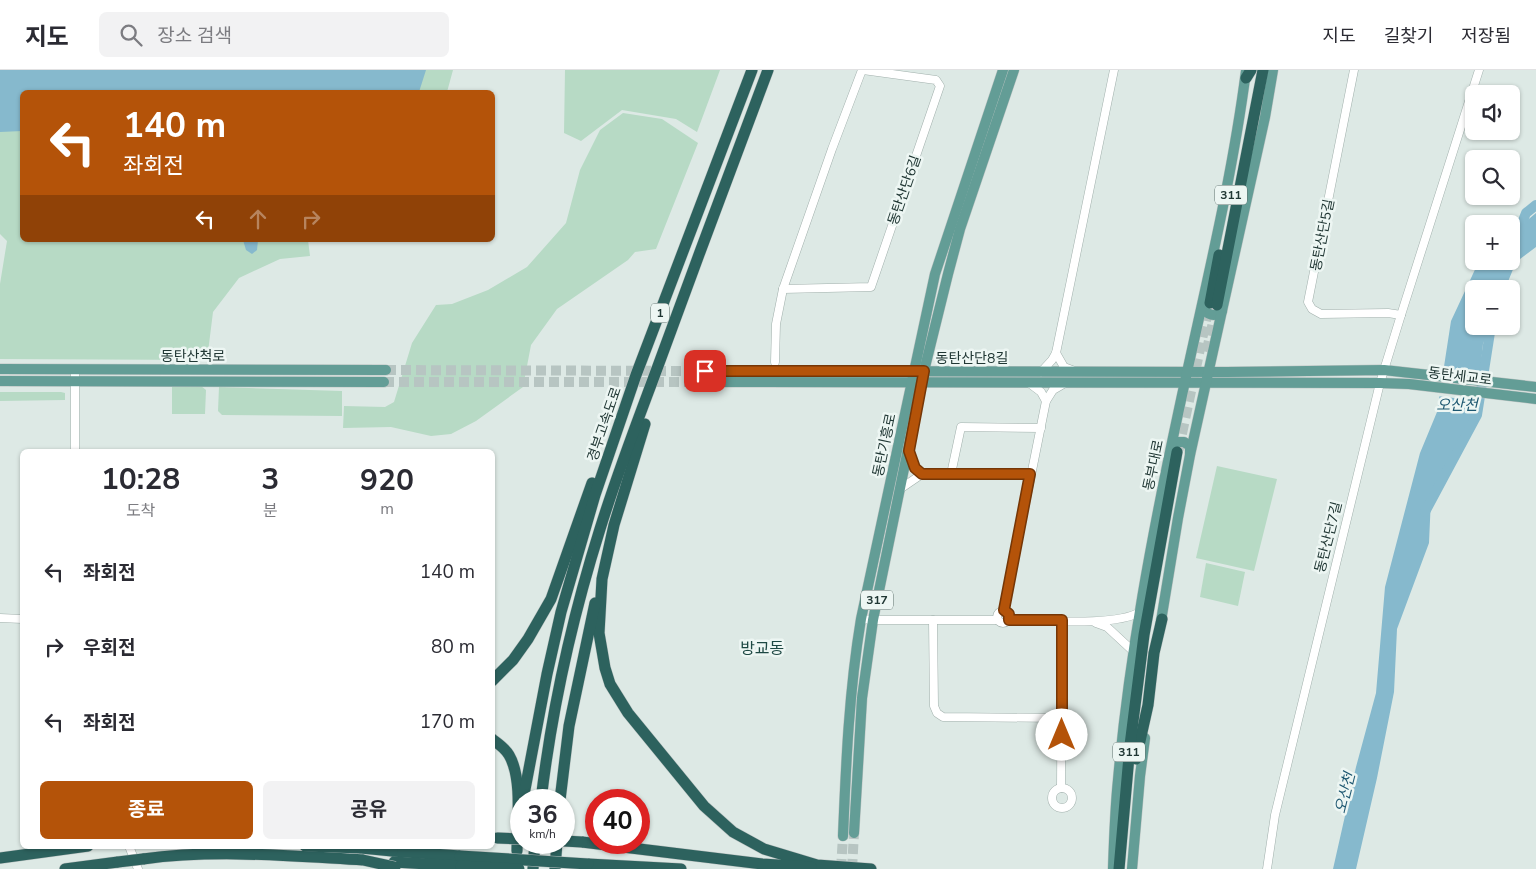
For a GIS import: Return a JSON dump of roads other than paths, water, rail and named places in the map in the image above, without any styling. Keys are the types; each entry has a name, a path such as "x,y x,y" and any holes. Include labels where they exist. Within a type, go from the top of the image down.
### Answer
{"highway":[{"name":"경부고속도로","path":"525,789 561,612 595,495 636,375 752,70"},
{"name":"1","path":"542,789 548,738 554,710 587,570 608,503 768,70"},
{"name":"동부대로","path":"1213,307 1256,70"},
{"name":"동부대로","path":"1213,307 1264,70"},
{"path":"561,789 570,726 590,623 608,546 683,299"},
{"path":"495,678 528,639 551,599 608,438 636,375"},
{"name":"동부대로","path":"1120,869 1130,745 1144,635 1181,452"},
{"name":"동부대로","path":"1126,869 1136,759 1165,550 1181,452"},
{"path":"608,546 602,579 599,633 601,652 610,684 628,713 704,806 733,832 764,849 817,865 848,868"},
{"path":"1136,759 1148,705 1154,653 1162,619"},
{"path":"1127,706 1130,745"},
{"path":"495,741 509,754 514,765 517,789"},
{"path":"495,837 510,838"},
{"path":"575,842 762,864 871,869"},
{"path":"0,858 66,849"},
{"path":"326,849 362,854 416,869"},
{"path":"382,849 391,862"},
{"path":"65,869 118,862 141,864 163,856 263,854 362,854 391,862 460,861 588,864 681,869"},
{"path":"460,861 518,869 517,854"},
{"path":"533,869 534,854"},
{"path":"555,869 556,854"}],"main road":[{"name":"동탄기흥로","path":"854,833 862,698 873,620 909,451 918,376 935,274 1003,70"},
{"name":"동탄기흥로","path":"843,836 850,700 861,619 918,376 960,230 1014,70"},
{"name":"동부대로","path":"1132,869 1140,776 1162,619 1181,452 1186,383 1188,372 1213,307 1264,117 1273,70"},
{"name":"동부대로","path":"1113,869 1118,781 1140,612 1156,524 1206,383 1213,307 1231,166 1248,73"},
{"name":"동탄산척로","path":"0,369 386,370"},
{"path":"1208,372 1384,370"},
{"name":"동탄세교로","path":"1384,370 1531,387"},
{"name":"동탄산단8길","path":"705,371 918,376 1028,382 1206,383"},
{"name":"동탄산단8길","path":"706,382 1041,372 1208,372"},
{"name":"동탄산척로","path":"0,381 384,382"},
{"path":"1206,383 1380,382"},
{"name":"동탄세교로","path":"1380,382 1536,399"}],"street":[{"name":"동탄산단6길","path":"775,362 776,324 782,289 832,149 863,70 936,80 940,86 871,287 782,289"},
{"path":"1041,372 1056,353 1114,70"},
{"name":"동탄산단5길","path":"1354,70 1308,302 1312,309 1320,314 1388,313 1402,315"},
{"path":"1384,370 1479,70"},
{"path":"1056,353 1064,367 1077,372"},
{"path":"75,369 75,449"},
{"name":"동탄산단7길","path":"1267,869 1275,815 1384,370"},
{"path":"1028,382 1041,392 1046,401"},
{"path":"998,620 997,614 1004,610 1046,401 1053,390 1066,382"},
{"path":"951,474 961,427 1041,428"},
{"path":"909,451 915,468 922,474"},
{"path":"900,489 922,474 1030,474"},
{"path":"1004,610 1009,614 1009,620"},
{"path":"861,619 998,620 1003,623 1009,620 1120,619 1132,617 1140,612"},
{"path":"0,618 20,619"},
{"path":"934,620 934,706 937,714 943,717 1062,718"},
{"path":"1062,620 1062,788"},
{"path":"1089,620 1107,627 1134,652"},
{"path":"131,849 141,864"}],"water":[{"path":"0,70 426,70 420,90 20,90 20,131 0,132"},
{"name":"오산천","path":"1536,213 1536,247 1520,259 1520,226"},
{"path":"244,242 258,242 257,250 252,254 246,250"},
{"name":"오산천","path":"1475,270 1513,270 1509,280 1470,280"},
{"name":"오산천","path":"1465,291 1465,335 1486,335 1483,344 1476,411 1431,498 1429,543 1397,629 1394,692 1356,869 1333,869 1356,767 1376,693 1385,587 1420,453 1437,412 1451,321"}],"waterway":[{"name":"오산천","path":"1520,228 1526,213 1536,205"},
{"name":"오산천","path":"1425,512 1477,415 1490,335"}],"tunnel":[{"path":"1178,450 1209,304"},
{"path":"1207,352 1217,306"},
{"path":"386,370 705,371"},
{"path":"384,382 706,382"},
{"path":"852,869 854,833"},
{"path":"841,869 843,836"}],"district":[{"name":"방교동","path":"762,648"}]}
